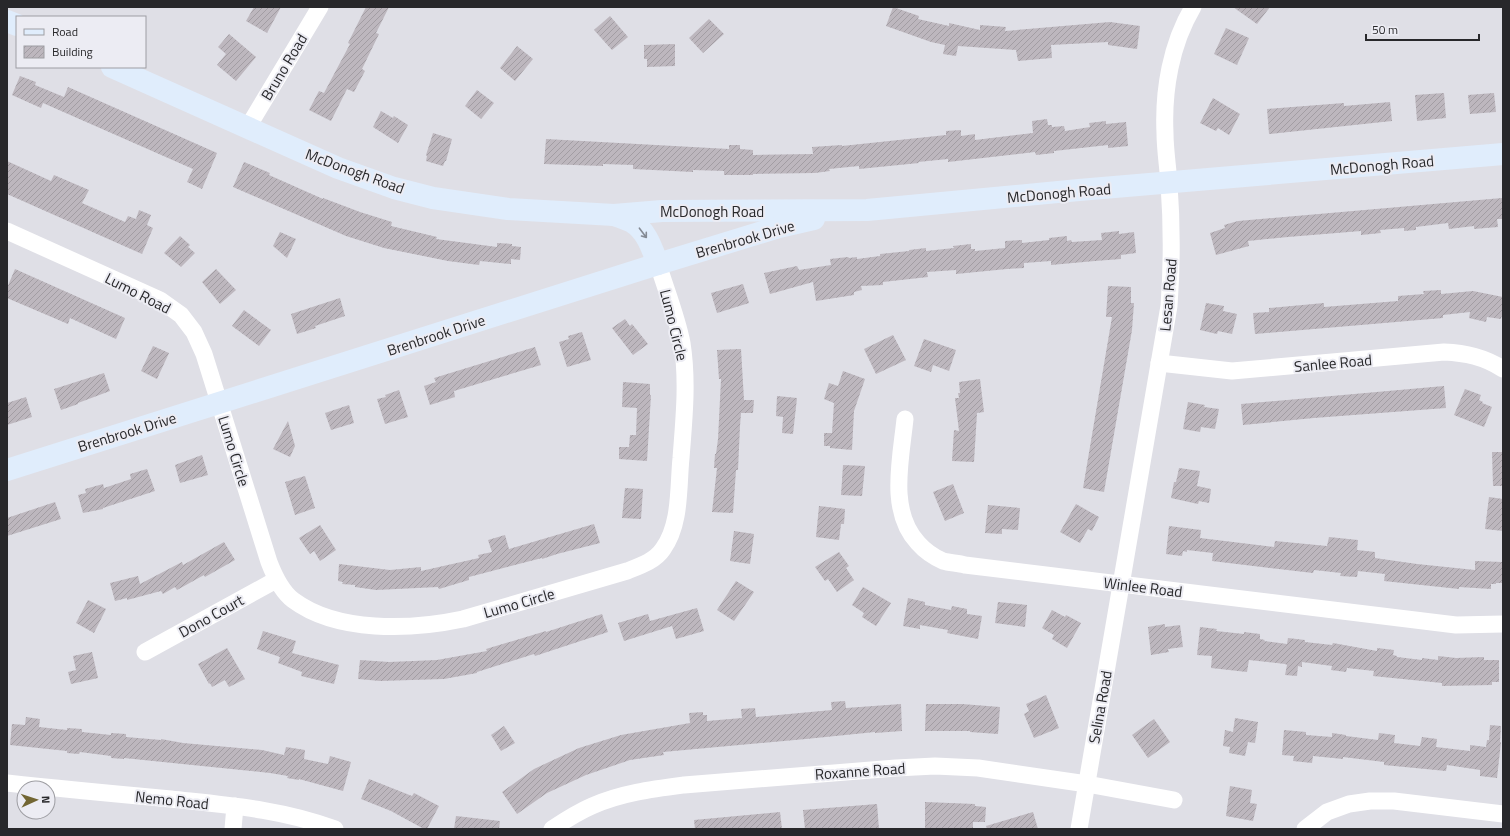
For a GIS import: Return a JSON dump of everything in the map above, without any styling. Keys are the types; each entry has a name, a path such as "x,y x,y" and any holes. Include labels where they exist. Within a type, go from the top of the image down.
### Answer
{"main road":[{"name":"McDonogh Road","path":"114,68 338,168 394,188 433,198 508,208 614,215 662,211 867,210 1503,154"},
{"name":"Brenbrook Drive","path":"7,470 779,227 816,218 867,210"},
{"name":"McDonogh Road","path":"614,215 632,222 639,228 646,236 658,264"}],"street":[{"name":"Bruno Road","path":"248,127 320,7"},
{"name":"Lesan Road","path":"1121,585 1169,306 1172,244 1165,133 1165,98 1170,70 1189,8"},
{"name":"Lumo Road","path":"7,231 160,300 181,315 194,332 202,348 219,403"},
{"name":"Lumo Circle","path":"219,403 276,580 292,599 312,612 340,621 374,626 410,627 438,625 463,620 627,571 648,562 662,551 669,540 673,528 677,506 686,391 682,342 658,264"},
{"name":"Sanlee Road","path":"1159,363 1232,371 1444,352 1465,353 1482,357 1503,369"},
{"name":"Winlee Road","path":"905,419 899,483 899,502 903,520 912,537 926,552 944,561 1121,585 1456,625 1503,624"},
{"name":"Dono Court","path":"145,652 276,580"},
{"name":"Selina Road","path":"1079,829 1121,585"},
{"name":"Roxanne Road","path":"552,829 591,806 620,796 649,790 692,784 935,766 978,768 1087,784 1174,800"},
{"name":"Nemo Road","path":"7,783 236,806 277,812 310,820 335,829"},
{"path":"1305,829 1327,812 1349,804 1370,801 1394,801 1503,814"},
{"path":"233,829 236,806"}],"building":[{"path":"254,7 281,7 267,33 246,21"},
{"path":"366,7 389,7 376,33 379,34 362,69 365,71 354,92 347,89 331,121 309,110 319,91 324,93 350,44 348,43"},
{"path":"893,7 919,16 918,19 949,26 949,23 980,30 980,25 1006,27 1005,31 1110,22 1140,26 1137,49 1108,45 1108,42 1051,45 1052,58 1018,61 1016,50 958,46 956,56 943,54 945,45 931,42 886,26"},
{"path":"1233,7 1270,7 1257,24"},
{"path":"610,16 628,37 612,50 594,30"},
{"path":"709,19 724,34 703,53 689,38"},
{"path":"1226,28 1249,38 1237,65 1214,54"},
{"path":"229,34 256,57 236,81 217,65 226,54 218,47"},
{"path":"675,44 675,66 647,67 647,59 644,59 644,45"},
{"path":"517,46 533,59 515,81 500,68"},
{"path":"20,76 36,82 35,85 64,97 68,87 217,153 202,189 187,182 193,169 43,103 41,108 12,95"},
{"path":"477,90 494,103 481,119 465,106"},
{"path":"1444,93 1446,118 1417,121 1415,95"},
{"path":"1494,93 1496,112 1470,114 1468,95"},
{"path":"1213,98 1240,114 1229,135 1218,128 1216,131 1200,123"},
{"path":"1390,102 1392,121 1269,134 1267,109 1344,103 1344,106"},
{"path":"381,111 393,118 394,116 408,125 398,143 373,127"},
{"path":"1047,119 1048,125 1052,125 1052,127 1064,126 1065,131 1090,127 1089,123 1106,121 1106,124 1126,122 1128,146 1108,148 1108,145 1054,151 1054,153 1036,155 1035,152 948,162 948,159 859,169 859,166 829,169 830,171 815,173 753,175 724,175 724,171 693,170 693,172 633,169 633,165 603,164 603,166 544,164 546,139 729,149 729,145 740,145 740,149 753,150 753,155 813,154 812,147 842,146 946,135 946,131 961,130 961,136 975,134 975,140 1033,133 1032,121"},
{"path":"433,133 452,139 446,161 443,166 426,161 426,155"},
{"path":"7,161 51,181 54,175 89,190 82,203 125,222 128,216 136,219 139,210 151,215 147,225 153,228 142,254 7,194"},
{"path":"244,162 323,199 392,222 391,226 437,237 436,239 497,247 497,243 512,244 512,246 521,247 520,260 511,259 511,264 480,261 479,265 448,261 384,248 346,236 233,187"},
{"path":"1502,198 1503,219 1497,219 1498,227 1474,229 1474,226 1449,229 1448,223 1416,227 1416,230 1404,231 1404,228 1380,230 1381,233 1361,235 1361,231 1288,237 1248,241 1249,246 1216,255 1210,233 1225,228 1224,225 1238,221"},
{"path":"1119,231 1119,234 1134,232 1136,253 1121,255 1121,259 1051,265 1051,261 1024,263 1024,268 956,274 956,270 927,272 928,277 883,282 883,285 861,286 862,290 854,292 854,295 816,301 813,282 770,294 764,273 797,266 799,270 831,265 830,259 857,257 857,259 880,256 880,254 926,248 926,251 954,248 953,246 971,244 971,249 975,249 975,251 1005,248 1005,241 1022,240 1022,243 1067,236 1067,241 1071,240 1072,242 1102,240 1101,233"},
{"path":"280,232 296,239 287,258 273,246"},
{"path":"180,236 190,245 188,247 195,253 181,267 164,253"},
{"path":"15,269 125,318 116,339 70,318 68,324 7,298 7,288"},
{"path":"216,269 236,290 220,304 202,282"},
{"path":"743,284 749,303 717,313 711,293"},
{"path":"1108,286 1131,287 1131,303 1134,303 1132,330 1104,492 1083,488 1112,317 1106,317"},
{"path":"1441,290 1441,294 1473,291 1503,297 1503,311 1501,319 1487,317 1486,322 1469,318 1470,312 1443,315 1443,318 1255,334 1253,313 1269,312 1269,308 1324,303 1324,307 1398,301 1398,296 1424,294 1423,291"},
{"path":"340,298 345,316 297,334 291,314"},
{"path":"1206,303 1224,306 1223,311 1237,314 1232,334 1218,331 1217,334 1200,330"},
{"path":"244,310 271,330 259,346 232,326"},
{"path":"625,319 630,326 632,324 648,344 633,355 612,328"},
{"path":"582,332 591,360 567,367 559,342 569,339 568,336"},
{"path":"893,335 906,360 876,374 864,349"},
{"path":"924,339 956,350 949,371 933,365 931,372 914,366"},
{"path":"153,346 169,353 157,379 141,371"},
{"path":"535,347 541,365 454,391 455,397 430,405 424,386 436,382 434,378"},
{"path":"741,349 744,400 754,400 753,413 741,413 738,470 736,470 733,513 712,512 717,468 714,468 718,439 721,379 719,379 717,350"},
{"path":"843,371 865,379 854,411 852,450 824,446 824,433 832,433 834,403 824,399 829,383 838,386"},
{"path":"104,373 110,391 61,410 54,389"},
{"path":"980,379 984,412 977,413 974,462 952,461 954,430 959,431 955,398 959,398 959,382"},
{"path":"623,382 650,384 651,395 647,461 619,459 619,447 629,447 630,435 636,435 637,408 622,407"},
{"path":"1444,386 1446,408 1243,425 1241,404"},
{"path":"1465,389 1481,395 1479,400 1483,402 1482,403 1492,407 1484,427 1454,415"},
{"path":"399,390 408,417 385,424 377,399 386,397 385,395"},
{"path":"777,396 797,398 793,434 782,433 783,417 776,416"},
{"path":"26,397 32,417 7,425 7,403"},
{"path":"1188,402 1205,405 1204,407 1219,409 1215,429 1201,427 1200,432 1183,429"},
{"path":"349,405 354,423 331,430 325,413"},
{"path":"288,421 295,446 290,457 273,449"},
{"path":"1492,452 1503,452 1503,486 1493,486"},
{"path":"202,455 208,475 180,483 175,465"},
{"path":"843,465 865,466 862,496 841,495"},
{"path":"1179,468 1200,471 1197,486 1211,489 1209,503 1199,501 1198,504 1171,498 1174,482 1176,482"},
{"path":"147,469 155,491 103,509 83,513 78,495 86,493 85,489 103,484 104,488 131,479 130,474"},
{"path":"305,476 315,508 295,515 285,482"},
{"path":"953,484 964,513 945,521 933,492"},
{"path":"625,488 643,489 641,519 622,518"},
{"path":"1489,497 1503,499 1503,531 1485,529"},
{"path":"55,502 61,519 7,536 7,518"},
{"path":"1076,504 1099,517 1092,531 1088,529 1080,543 1060,532"},
{"path":"988,505 1020,508 1018,530 1002,529 1002,534 985,533"},
{"path":"819,506 845,509 844,524 841,524 839,540 816,537"},
{"path":"594,524 600,543 469,577 469,580 439,589 438,587 376,590 355,587 355,585 342,584 343,582 338,581 339,564 390,570 421,567 421,571 479,558 478,555 492,552 488,540 505,535 509,549"},
{"path":"320,525 336,550 320,561 314,551 310,554 299,538"},
{"path":"1169,526 1201,530 1200,538 1274,547 1275,541 1327,546 1329,537 1358,540 1357,550 1375,552 1375,558 1417,564 1475,570 1475,561 1503,562 1503,583 1491,584 1491,589 1459,587 1459,589 1384,581 1385,574 1358,571 1357,577 1340,576 1341,573 1314,570 1313,573 1212,561 1213,553 1187,550 1187,552 1183,551 1182,556 1166,554"},
{"path":"734,531 754,534 750,564 730,561"},
{"path":"224,542 235,560 205,577 204,575 177,590 175,587 163,594 161,591 127,600 127,598 115,601 110,583 138,576 140,584 182,562 183,565"},
{"path":"839,552 849,566 846,568 854,580 837,592 828,579 825,581 815,567"},
{"path":"736,581 754,592 734,621 717,610"},
{"path":"863,587 891,603 876,626 862,617 864,613 852,605"},
{"path":"908,598 925,602 925,605 951,610 952,606 967,609 967,614 982,616 978,639 947,633 948,630 920,625 920,629 903,626"},
{"path":"88,600 106,609 94,633 76,623"},
{"path":"998,602 1027,605 1025,627 995,623"},
{"path":"697,608 704,631 676,639 672,626 624,641 618,623 648,614 650,621"},
{"path":"1052,610 1081,623 1067,648 1052,639 1054,635 1042,628"},
{"path":"602,614 608,632 477,673 444,679 380,681 358,679 360,660 389,662 437,660 487,651 486,649"},
{"path":"1165,624 1165,627 1180,625 1183,647 1168,649 1169,652 1151,655 1148,627"},
{"path":"1200,627 1217,629 1216,631 1260,634 1260,639 1265,640 1264,641 1287,644 1288,638 1305,640 1305,642 1332,645 1333,643 1377,651 1377,648 1394,650 1393,655 1397,657 1422,660 1422,658 1438,660 1438,656 1456,658 1484,657 1484,660 1499,660 1499,682 1492,682 1492,685 1442,686 1442,683 1373,676 1374,671 1347,668 1346,672 1331,670 1332,666 1302,662 1302,667 1298,666 1297,676 1285,675 1287,665 1285,664 1249,660 1247,672 1211,668 1212,656 1197,655"},
{"path":"263,631 296,641 292,653 339,665 334,684 301,676 302,672 278,663 280,657 257,649"},
{"path":"227,648 245,679 229,687 225,680 212,687 198,664"},
{"path":"92,652 98,678 71,684 68,672 76,670 73,656"},
{"path":"1046,695 1059,728 1034,738 1024,714 1029,711 1026,704"},
{"path":"845,701 846,708 901,704 902,731 875,732 663,752 664,755 630,760 586,775 547,793 517,814 502,792 534,769 579,748 621,735 690,723 689,713 703,712 703,715 707,715 707,721 742,718 741,709 755,708 756,717 832,710 831,702"},
{"path":"926,704 962,704 1000,707 998,734 970,731 925,731"},
{"path":"26,717 40,719 39,727 67,730 67,728 82,729 82,732 111,735 111,733 126,734 126,737 161,739 183,743 262,750 284,755 286,747 305,750 304,759 328,764 330,756 351,762 343,791 299,779 287,778 288,776 270,773 124,758 111,758 111,756 80,752 79,754 67,753 67,751 10,745 12,724 25,725"},
{"path":"1235,718 1258,722 1255,743 1248,742 1245,756 1229,753 1230,747 1223,746 1225,730 1233,732"},
{"path":"1154,719 1170,742 1148,758 1132,735"},
{"path":"1490,725 1501,726 1501,742 1497,778 1480,776 1480,770 1447,765 1446,771 1384,765 1384,762 1343,757 1343,759 1313,756 1312,763 1293,761 1294,756 1282,755 1284,730 1306,732 1306,735 1332,737 1332,733 1378,740 1379,733 1395,735 1394,743 1420,746 1422,737 1437,739 1436,747 1470,751 1470,745 1486,747 1487,740 1489,740"},
{"path":"504,726 515,743 501,751 491,735"},
{"path":"369,779 412,796 414,793 439,806 427,829 424,829 391,811 361,799"},
{"path":"1230,786 1252,790 1250,803 1257,804 1253,821 1226,816"},
{"path":"925,802 975,804 975,806 986,807 985,822 973,822 973,829 925,829"},
{"path":"877,804 879,829 805,829 803,810"},
{"path":"780,812 782,829 695,829 694,820"},
{"path":"1033,812 1038,829 987,829 986,826"},
{"path":"456,816 500,821 499,829 454,829"}]}
